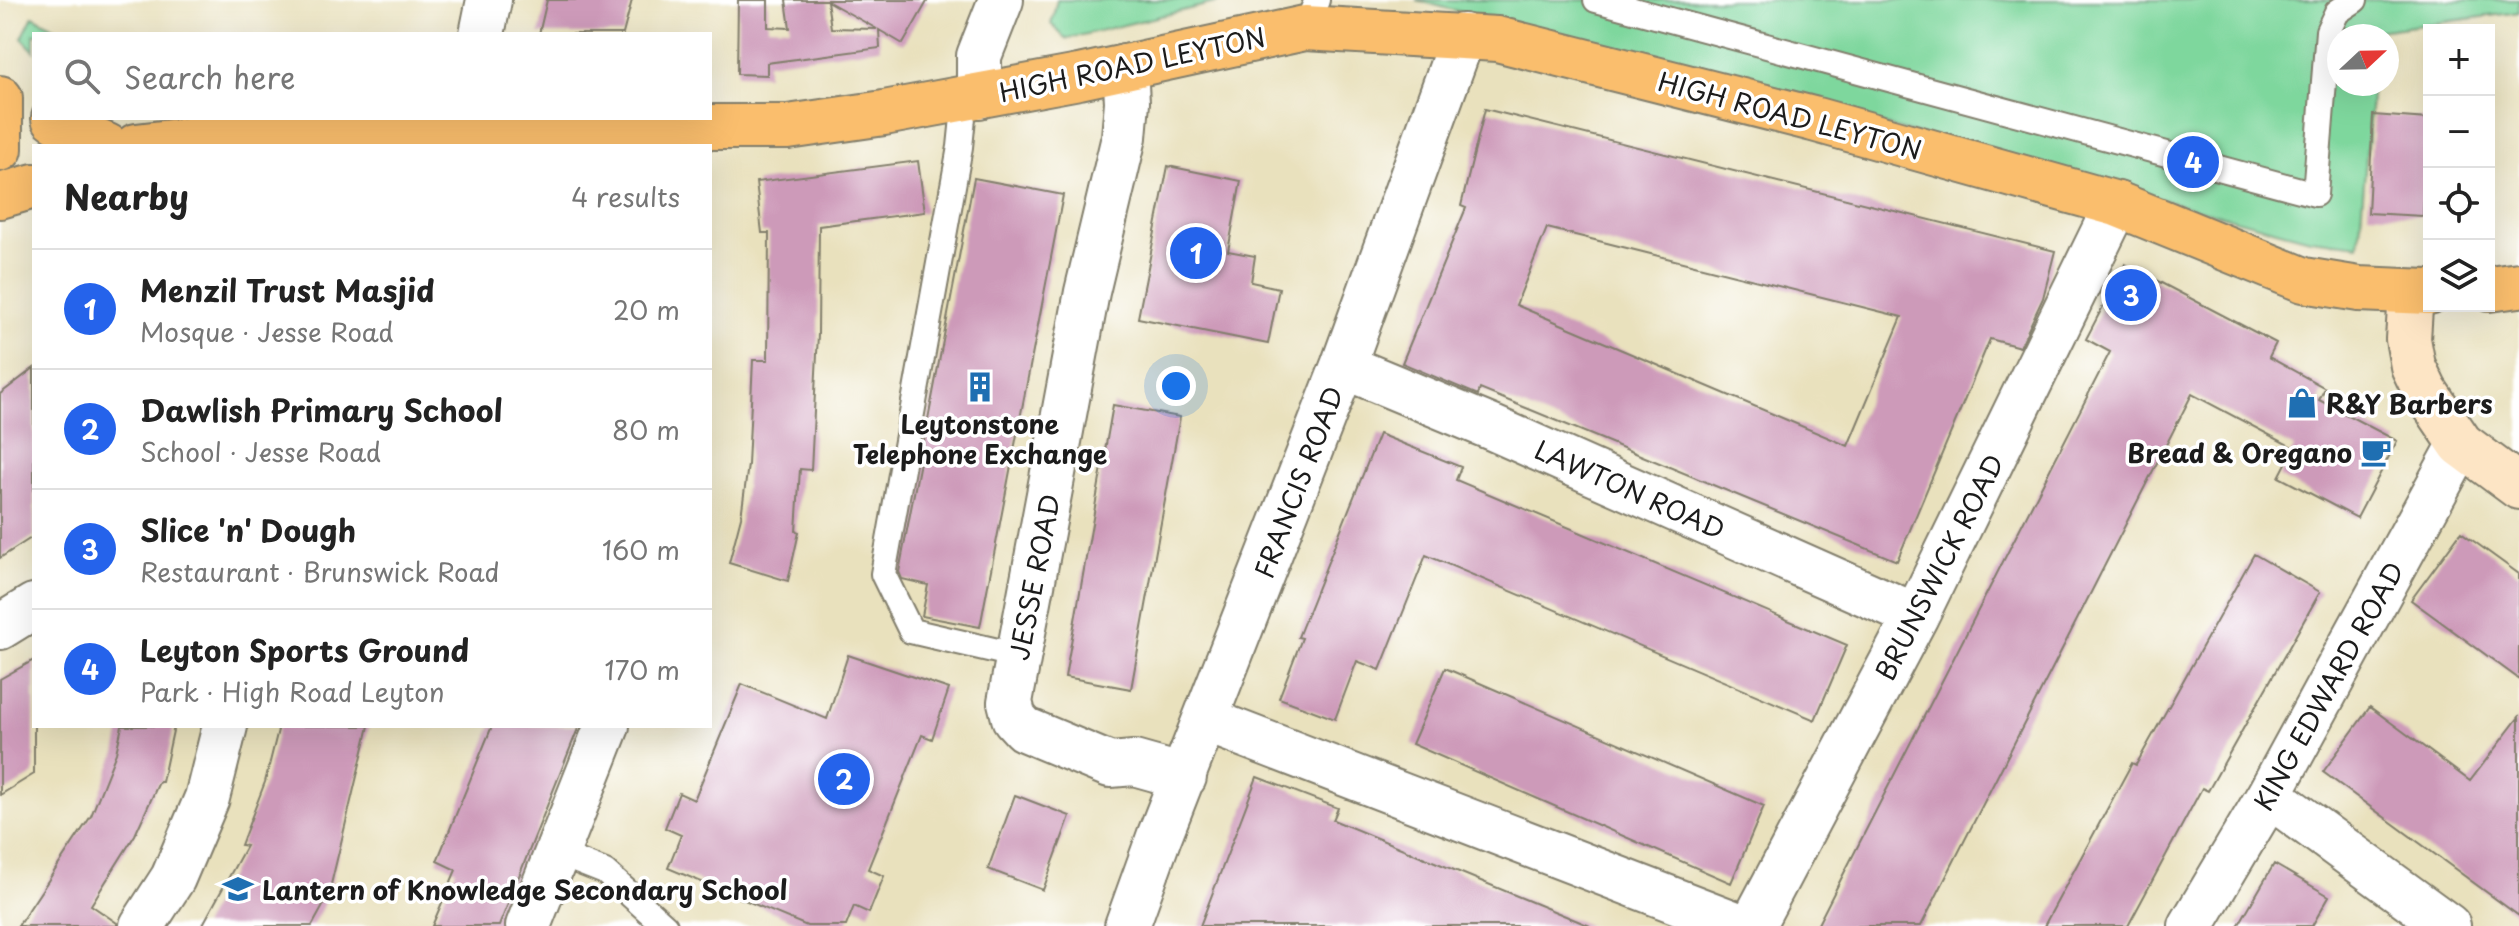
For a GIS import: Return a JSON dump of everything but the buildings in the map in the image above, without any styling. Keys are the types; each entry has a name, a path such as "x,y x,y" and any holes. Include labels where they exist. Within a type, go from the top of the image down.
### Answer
{"main road":[{"name":"HIGH ROAD LEYTON","path":"166,144 258,138 298,127 408,137 464,123 703,136 788,127 972,97 1125,67 1311,14 1497,39 1813,119 2117,204 2304,280 2359,289 2420,292"},
{"path":"0,71 32,98"},
{"path":"0,98 0,149"},
{"path":"57,120 102,144"},
{"path":"0,196 32,187"},
{"path":"2495,288 2519,285"}],"street":[{"path":"482,32 489,0"},
{"path":"972,97 979,56 1001,0"},
{"name":"FRANCIS ROAD","path":"1127,926 1343,366 1463,36"},
{"name":"JESSE ROAD","path":"1125,67 1127,102 1124,137 1087,292 1010,702 1014,718 1024,729 1110,765 1134,763 1184,777"},
{"name":"BRUNSWICK ROAD","path":"1752,926 1916,616 2117,204"},
{"path":"2420,292 2408,339 2413,366 2425,391 2461,444 2519,487"},
{"name":"LAWTON ROAD","path":"1343,366 1495,429 1916,616"},
{"name":"KING EDWARD ROAD","path":"2191,926 2269,795 2461,444"},
{"path":"0,627 32,607"},
{"path":"1206,720 1741,926"},
{"path":"142,926 173,878 207,798 224,728"},
{"path":"528,926 606,728"},
{"path":"2269,795 2448,926"}],"lane":[{"path":"1596,0 2315,194 2328,31 2337,12 2355,0"},
{"path":"972,97 957,162 883,574 911,631 1019,656"},
{"path":"557,853 605,872 665,926"}],"green space":[{"path":"1057,0 1227,0 1066,39 1051,24"},
{"path":"1416,0 2519,0 2519,12 2399,28 2399,24 2327,24 2327,96 2371,96 2359,245 2310,239"},
{"path":"33,16 63,32 32,32 32,49 22,38"}],"place":[{"name":"Leyton Sports Ground","path":"2193,162"},
{"name":"Menzil Trust Masjid","path":"1196,253"},
{"name":"Slice 'n' Dough","path":"2131,295"},
{"name":"Leytonstone Telephone Exchange","path":"980,387"},
{"name":"R&Y Barbers","path":"2302,403"},
{"name":"Bread & Oregano","path":"2376,452"},
{"name":"Dawlish Primary School","path":"844,779"},
{"name":"Lantern of Knowledge Secondary School","path":"238,889"}]}
